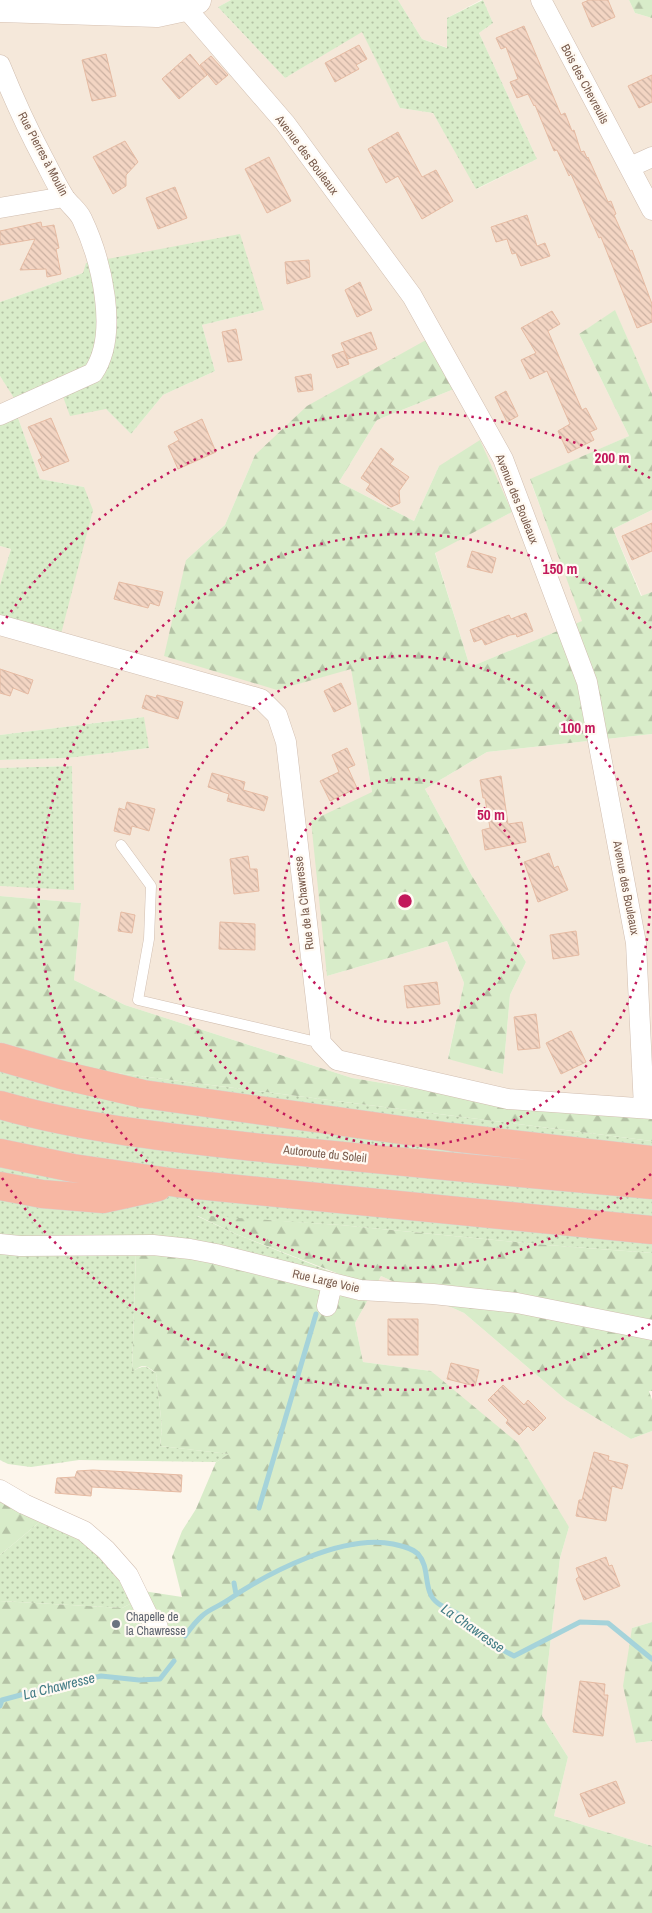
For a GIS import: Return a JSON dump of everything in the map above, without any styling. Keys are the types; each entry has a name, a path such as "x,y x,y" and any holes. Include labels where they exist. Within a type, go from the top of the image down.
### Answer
{"highway":[{"path":"0,1057 62,1075 143,1094 450,1137 652,1160"},
{"name":"Autoroute du Soleil","path":"0,1105 100,1127 202,1141 379,1160 652,1185"},
{"path":"0,1153 73,1168 177,1184 652,1230"},
{"path":"0,1186 42,1194 103,1199 177,1184"}],"main road":[{"path":"0,8 155,6 191,3"}],"street":[{"name":"Bois des Chevreuils","path":"541,0 652,210"},
{"name":"Avenue des Bouleaux","path":"191,3 284,123 412,296 503,459 587,682 636,943 648,1108"},
{"name":"Rue Pierres à Moulin","path":"0,65 36,144 64,197 82,217 105,290 107,312 100,364 93,373 80,381 0,415"},
{"path":"630,167 652,157"},
{"path":"0,208 64,197"},
{"name":"Rue de la Chawresse","path":"0,625 261,699 277,715 286,742 321,1043"},
{"path":"321,1043 337,1060 508,1098 648,1108"},
{"name":"Rue Large Voie","path":"0,1244 20,1246 153,1246 190,1249 360,1290 433,1294 517,1304 652,1330"},
{"path":"327,1306 332,1284"},
{"path":"0,1490 24,1504 84,1532 106,1550 128,1575 147,1614 158,1627"}],"lane":[{"path":"121,845 151,886 149,939 138,1000 321,1043"}],"shaded area":[{"path":"0,0 231,0 218,7 285,78 362,31 400,108 433,113 477,189 537,159 479,33 493,23 483,0 629,0 635,13 652,18 652,394 615,311 579,334 629,436 530,480 583,621 470,667 435,552 512,512 439,466 414,521 339,482 377,420 454,389 255,455 225,525 186,560 277,690 351,668 372,792 327,976 447,941 464,983 448,1058 503,1074 510,995 526,962 472,876 425,789 487,752 652,734 652,1115 515,1105 352,1078 125,1005 74,980 81,903 0,896 0,886 74,889 72,766 0,768 0,760 68,758 149,748 143,717 0,735 0,618 84,487 40,479 18,418 0,424 0,376 14,397 57,380 106,409 131,434 163,395 215,371 202,325 264,310 83,273 0,302"},
{"path":"398,0 481,0 447,18 448,48 422,39"},
{"path":"652,510 652,592 642,596 613,529"},
{"path":"0,546 11,549 0,585"},
{"path":"381,1276 464,1313 566,1400 631,1439 652,1431 652,1622 632,1628 636,1743 652,1741 652,1846 554,1816 568,1757 542,1716 560,1558 569,1527 431,1371 363,1362 355,1323"}],"green space":[{"path":"231,0 398,0 422,39 447,48 447,18 483,0 493,23 479,33 537,159 476,189 433,113 400,108 362,32 285,78 218,7"},
{"path":"629,0 652,0 652,18 635,13"},
{"path":"240,234 264,310 202,325 215,371 163,395 131,434 106,409 70,416 57,380 14,398 0,376 0,302 83,273 86,263"},
{"path":"615,310 652,394 652,510 613,529 641,596 652,592 652,734 487,752 425,789 472,876 526,962 510,995 503,1074 448,1059 464,983 447,941 327,976 311,821 372,792 351,669 277,690 164,656 186,560 225,525 255,455 307,406 426,340 454,389 377,420 339,482 414,521 439,466 480,440 512,512 435,553 470,667 582,621 530,479 629,436 579,334"},
{"path":"18,418 40,479 84,487 93,510 61,634 0,618 0,585 11,549 0,546 0,424"},
{"path":"144,717 149,748 68,758 0,760 0,735"},
{"path":"72,766 74,890 0,886 0,768"},
{"path":"0,896 81,903 74,980 125,1005 352,1078 515,1105 652,1115 652,1141 93,1070 0,1042"},
{"path":"0,1042 93,1070 652,1141 652,1253 340,1225 197,1216 236,1234 344,1277 0,1238"},
{"path":"196,1215 340,1225 652,1253 652,1391 649,1391 652,1400 652,1431 631,1439 566,1400 464,1313 381,1276 355,1323 363,1362 431,1371 518,1443 569,1527 560,1558 542,1716 568,1757 554,1816 652,1846 652,1913 0,1913 0,1601 122,1608 132,1603 143,1591 182,1597 172,1557 182,1531 196,1509 216,1462 229,1454 160,1446 162,1427 156,1373 144,1366 132,1372 136,1252 339,1274 236,1234"},
{"path":"0,1250 136,1252 132,1371 144,1367 156,1373 162,1427 160,1446 230,1454 216,1462 79,1460 31,1467 8,1464 0,1460"},
{"path":"0,1495 41,1521 0,1555"},
{"path":"41,1521 61,1525 99,1551 131,1597 132,1603 122,1608 0,1601 0,1555"},
{"path":"652,1622 652,1741 636,1743 623,1686 632,1628"}],"building":[{"path":"589,0 608,0 615,17 592,27 582,3"},
{"path":"524,26 561,115 565,113 572,131 574,130 581,152 584,151 588,157 608,202 611,201 616,214 614,215 630,251 632,250 652,304 652,322 637,328 601,237 599,238 571,174 569,176 557,150 554,151 535,105 528,94 517,98 510,82 518,79 506,47 501,49 496,38"},
{"path":"359,45 367,59 356,65 359,69 335,82 325,63"},
{"path":"106,54 116,96 92,101 82,60"},
{"path":"190,54 207,75 179,99 162,79"},
{"path":"211,56 228,75 216,85 200,65"},
{"path":"652,75 652,102 639,108 628,86"},
{"path":"398,132 422,177 436,170 453,201 422,219 398,176 386,183 368,149"},
{"path":"125,141 138,162 126,175 126,186 113,194 93,157"},
{"path":"269,157 291,201 267,213 245,169"},
{"path":"175,187 187,218 158,229 146,198"},
{"path":"527,215 537,246 545,243 550,256 521,266 516,253 512,254 507,239 496,242 491,227"},
{"path":"41,222 42,227 54,225 59,248 56,249 61,274 47,277 46,269 20,270 35,239 0,245 0,231"},
{"path":"309,260 310,277 287,284 285,262"},
{"path":"360,282 372,310 357,317 345,290"},
{"path":"552,311 560,324 548,331 582,410 586,408 597,429 590,432 594,440 568,453 558,431 570,424 547,371 530,379 521,360 536,353 521,328"},
{"path":"236,329 242,360 228,362 222,332"},
{"path":"371,332 377,349 348,359 341,343"},
{"path":"344,351 349,364 337,368 332,355"},
{"path":"311,374 313,390 298,392 295,377"},
{"path":"506,391 518,416 507,422 495,397"},
{"path":"51,418 69,461 43,471 38,460 42,458 28,427"},
{"path":"202,419 216,452 178,469 168,446 179,440 174,432"},
{"path":"381,448 394,459 390,464 409,477 399,491 400,503 391,507 366,490 370,484 361,478"},
{"path":"652,523 652,551 632,560 622,536"},
{"path":"472,551 496,558 492,573 467,567"},
{"path":"119,582 163,592 159,606 150,603 148,608 114,599"},
{"path":"526,613 533,631 517,637 516,634 510,635 485,645 482,639 474,642 470,630 509,615 511,619"},
{"path":"0,669 33,680 28,694 13,688 10,696 0,693"},
{"path":"341,683 351,704 334,712 324,691"},
{"path":"146,695 156,698 157,695 183,702 178,719 142,708"},
{"path":"347,748 355,765 348,768 357,788 330,801 320,781 339,772 332,755"},
{"path":"212,773 245,782 243,790 268,797 264,811 227,801 229,794 208,787"},
{"path":"501,776 508,824 522,822 526,842 485,850 482,830 490,828 480,780"},
{"path":"127,802 155,809 149,831 132,826 130,835 114,831 119,808 125,810"},
{"path":"549,853 554,868 558,866 568,890 538,902 524,862"},
{"path":"248,856 250,869 257,869 259,891 234,894 230,859"},
{"path":"121,912 135,915 132,933 118,931"},
{"path":"220,922 255,924 255,950 219,949"},
{"path":"576,931 579,955 553,959 550,935"},
{"path":"437,982 440,1004 407,1008 404,986"},
{"path":"536,1014 540,1048 518,1050 514,1017"},
{"path":"571,1031 586,1062 561,1074 546,1043"},
{"path":"388,1319 418,1319 418,1355 388,1355"},
{"path":"451,1363 479,1370 475,1386 447,1379"},
{"path":"503,1385 524,1405 528,1400 546,1418 533,1431 528,1426 519,1435 506,1423 508,1420 488,1400"},
{"path":"594,1452 609,1456 608,1460 628,1465 622,1489 612,1486 606,1521 576,1516"},
{"path":"93,1470 182,1475 181,1492 92,1487 91,1496 55,1493 57,1478 75,1477 77,1471"},
{"path":"606,1557 609,1566 612,1565 620,1586 584,1600 576,1579 579,1577 576,1568"},
{"path":"580,1681 605,1684 604,1695 608,1695 603,1736 573,1732"},
{"path":"616,1781 625,1803 589,1817 580,1794"}],"waterway":[{"path":"259,1508 316,1314"},
{"name":"La Chawresse","path":"185,1636 208,1611 285,1567 330,1550 373,1542 393,1544 416,1552 425,1568 428,1588 432,1598 440,1605 463,1617 485,1639 514,1656 580,1622 608,1623 652,1659"},
{"path":"234,1583 236,1594"},
{"name":"La Chawresse","path":"0,1706 2,1700 101,1676 139,1680 160,1679 174,1661"}],"place":[{"name":"Chapelle de la Chawresse","path":"116,1624"}]}
